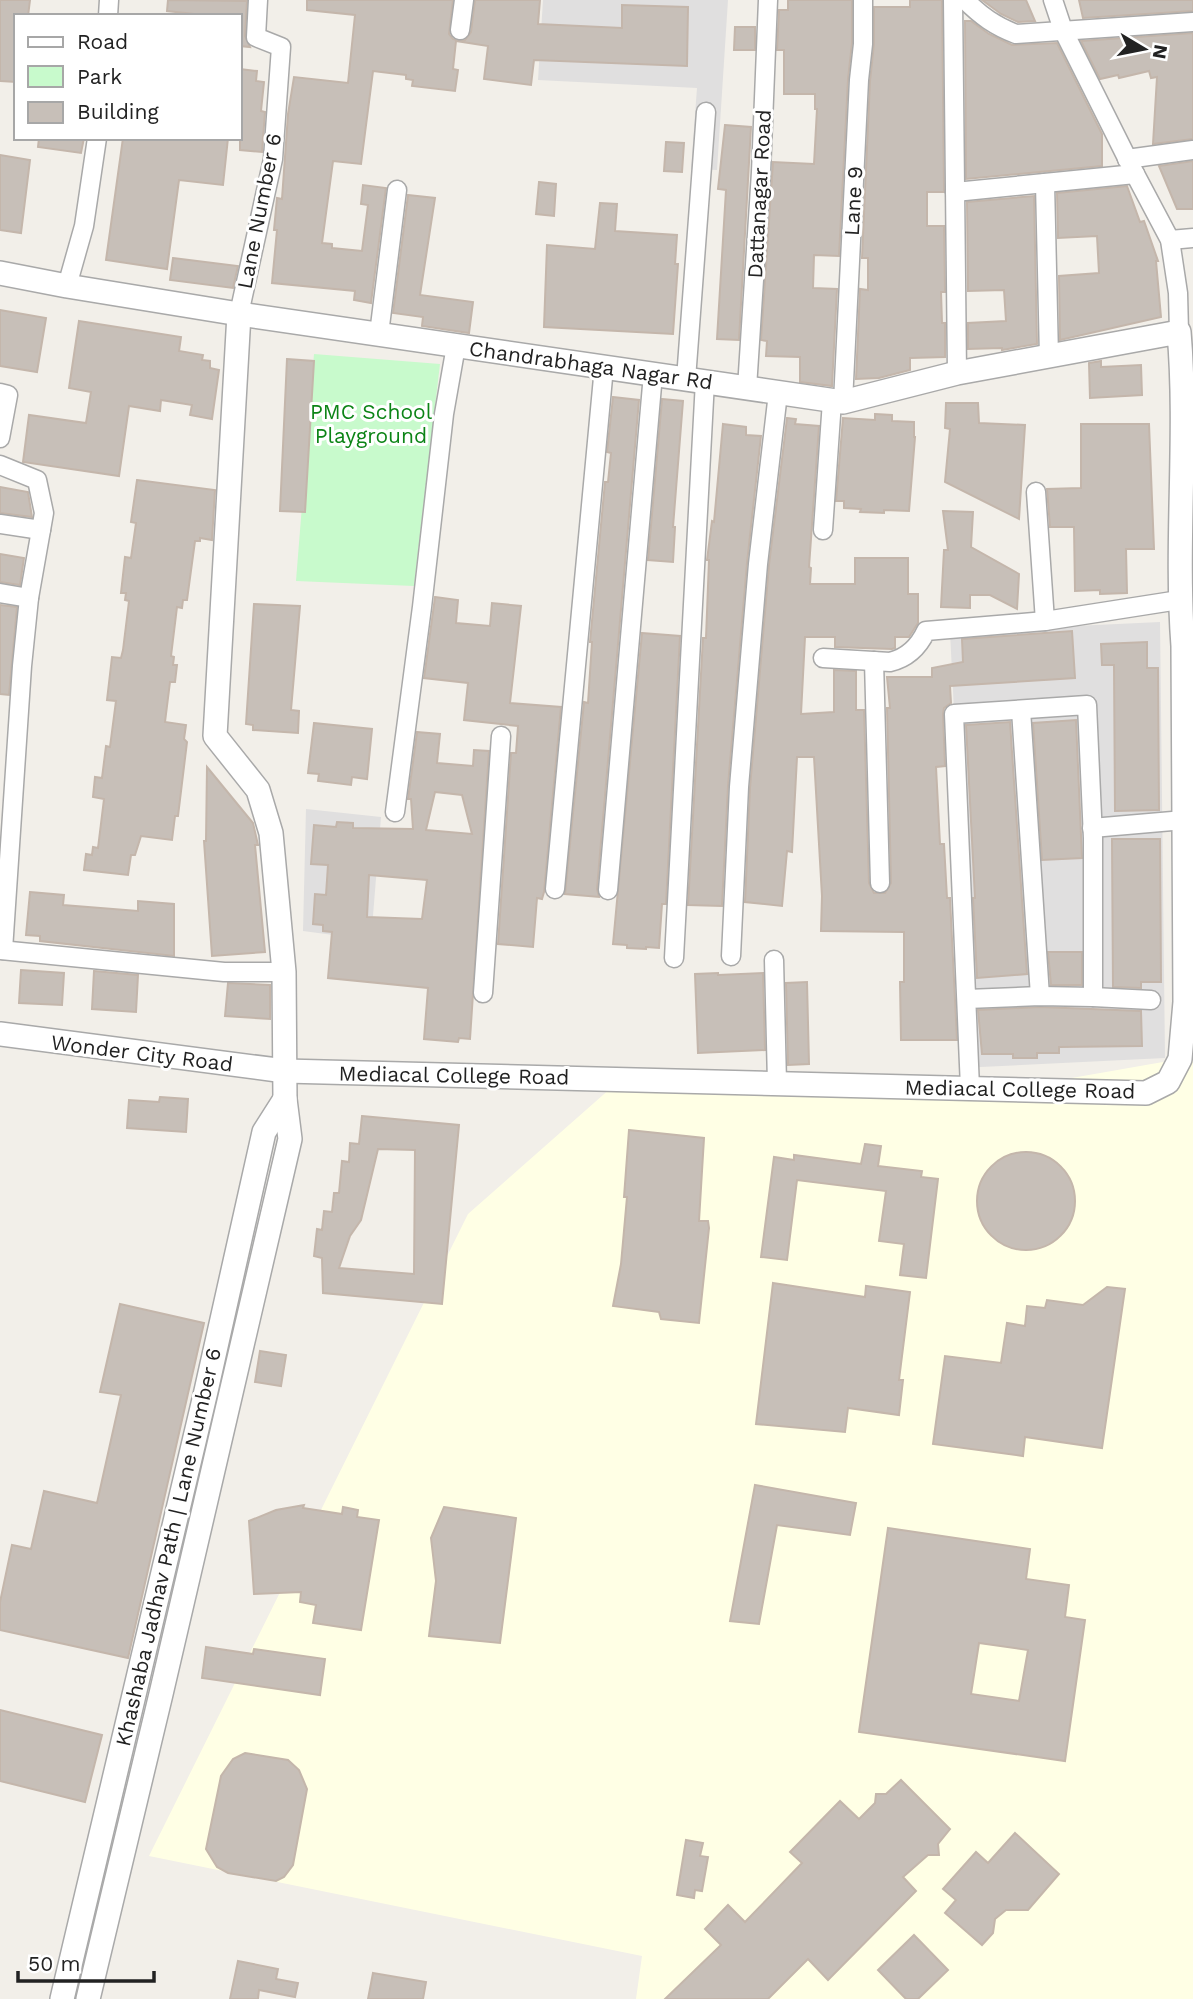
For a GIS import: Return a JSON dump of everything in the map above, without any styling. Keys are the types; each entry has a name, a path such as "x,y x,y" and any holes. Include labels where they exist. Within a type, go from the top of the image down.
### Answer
{"street":[{"name":"Lane Number 6","path":"239,314 273,159 281,47 256,37 258,0"},
{"path":"460,30 464,0"},
{"name":"Dattanagar Road","path":"747,388 761,172 768,0"},
{"name":"Lane 9","path":"823,530 837,401 863,44 863,0"},
{"path":"953,0 957,373"},
{"path":"965,0 997,27 1016,34 1193,22"},
{"path":"1053,0 1063,30 1170,240 1178,293 1179,332"},
{"path":"674,958 706,112"},
{"path":"67,286 84,226 97,140"},
{"path":"955,192 1045,183 1131,167 1193,150"},
{"path":"1045,183 1049,356"},
{"path":"379,334 397,190"},
{"path":"1170,240 1193,237"},
{"name":"Chandrabhaga Nagar Rd","path":"0,273 239,314 837,401 957,373 1179,332"},
{"name":"Khashaba Jadhav Path | Lane Number 6","path":"88,1999 290,1139 285,1099 284,972 271,833 258,790 215,736 239,314"},
{"name":"Mediacal College Road","path":"285,1071 1146,1093 1168,1082 1180,1059 1185,1002 1183,646 1180,600 1182,371 1179,332"},
{"path":"395,812 444,414 456,346"},
{"path":"555,889 604,367"},
{"path":"608,890 653,374"},
{"path":"0,393 8,395 0,438"},
{"path":"731,956 739,787 757,578 778,393"},
{"path":"0,465 37,480 44,513 29,598 4,883 2,950 224,972 284,972"},
{"path":"1036,492 1045,621"},
{"path":"0,524 41,530"},
{"path":"0,593 29,598"},
{"path":"823,658 890,662 901,660 921,642 926,631 1045,621 1180,600"},
{"path":"874,661 880,883"},
{"path":"970,1088 954,714 1087,705 1093,833 1093,997"},
{"path":"1021,710 1040,996"},
{"path":"483,993 501,736"},
{"path":"1093,833 1184,827"},
{"path":"774,960 777,1083"},
{"path":"967,999 1040,996 1151,1000"},
{"name":"Wonder City Road","path":"0,1034 285,1071"},
{"name":"Khashaba Jadhav Path | Lane Number 6","path":"62,1999 204,1399 264,1132 285,1099"}],"shaded area":[{"path":"543,0 728,0 717,170 691,169 697,88 538,80"},
{"path":"1160,622 1165,1058 959,1068 951,712 954,711 950,632"},
{"path":"1193,646 1193,1999 636,1999 642,1956 149,1856 468,1214 620,1080 1009,1089 1180,1059"},
{"path":"306,809 381,817 371,940 303,931"}],"green space":[{"name":"PMC School Playground","path":"314,354 440,364 414,586 296,581"}],"building":[{"path":"0,0 30,0 28,14 14,14 14,82 0,81"},
{"path":"168,0 247,1 245,36 250,47 242,46 242,14 167,11"},
{"path":"307,0 453,0 449,34 459,41 465,40 471,32 475,0 540,0 538,24 622,28 622,5 688,7 687,66 534,60 531,85 484,79 488,46 456,41 453,69 458,70 455,91 412,86 413,80 406,79 406,75 373,71 361,164 333,161 322,243 332,244 332,248 362,251 368,205 361,204 363,185 386,188 371,303 354,300 355,291 272,283 277,198 282,199 288,114 294,77 348,83 355,15 307,10"},
{"path":"788,0 852,0 852,43 839,256 814,255 813,288 837,289 832,386 800,382 800,357 766,356 767,341 761,340 773,162 814,164 817,109 815,94 784,94 784,50 777,50 779,10 788,10"},
{"path":"910,0 942,0 944,192 927,192 927,226 944,226 945,292 941,292 945,357 910,358 910,370 879,378 856,379 860,289 868,290 868,258 862,258 874,7 910,7"},
{"path":"982,0 1026,0 1035,21 1018,22"},
{"path":"1079,0 1193,0 1193,11 1083,18"},
{"path":"965,21 971,21 989,34 1012,45 1057,43 1102,134 1102,166 966,179"},
{"path":"735,27 755,27 755,50 734,50"},
{"path":"1193,33 1193,139 1153,144 1157,77 1151,78 1149,71 1100,79 1081,41"},
{"path":"242,69 257,71 256,81 264,82 261,111 265,112 262,152 240,150"},
{"path":"725,125 751,127 739,340 717,339 726,190 718,189"},
{"path":"39,140 84,140 81,153 38,147"},
{"path":"123,140 228,140 223,185 179,180 167,269 106,260"},
{"path":"666,142 684,143 682,172 664,171"},
{"path":"0,155 30,160 21,233 0,230"},
{"path":"1193,161 1193,209 1177,209 1159,166"},
{"path":"539,182 556,184 554,216 536,214"},
{"path":"1127,186 1140,222 1144,221 1158,261 1161,317 1060,340 1059,276 1099,273 1097,236 1058,238 1057,193"},
{"path":"408,195 435,198 420,295 473,302 469,333 422,326 423,317 393,313"},
{"path":"1034,196 1037,344 1002,350 968,349 968,323 1006,321 1004,290 968,291 967,202"},
{"path":"600,203 617,204 615,231 677,235 675,264 678,264 673,334 544,327 547,245 595,249"},
{"path":"173,258 238,266 233,288 170,280"},
{"path":"0,310 46,318 37,372 0,366"},
{"path":"79,321 181,337 179,351 203,355 202,360 210,361 210,368 219,370 212,419 190,415 192,405 161,400 160,411 129,406 119,476 23,462 29,415 86,423 91,392 69,388"},
{"path":"287,359 314,361 305,512 280,511"},
{"path":"1101,361 1101,367 1141,365 1142,395 1090,398 1089,363"},
{"path":"613,397 639,400 597,889 599,897 565,894 584,702 588,703 590,642 605,482 608,482 611,453 607,452"},
{"path":"662,399 683,401 673,527 673,562 648,560"},
{"path":"946,403 978,403 979,423 1025,425 1019,519 945,482 950,429 945,428"},
{"path":"875,414 892,415 892,421 914,422 909,511 860,512 861,509 844,508 844,501 836,501 843,418 875,420"},
{"path":"787,418 796,419 795,424 819,426 810,584 855,584 855,558 908,558 908,594 918,594 918,623 909,637 895,637 895,648 835,647 835,637 805,637 801,714 834,712 834,670 856,671 856,710 864,710 869,883 874,893 885,893 891,883 887,708 890,708 887,677 932,677 932,668 963,662 962,639 1072,631 1075,678 950,686 951,703 944,708 943,714 945,766 936,767 940,844 944,844 947,898 950,898 957,1040 901,1040 900,982 904,982 904,932 821,931 822,896 814,757 797,757 792,852 787,851 782,906 745,902 750,788 769,565"},
{"path":"723,424 746,427 746,435 761,436 728,786 722,906 688,905 703,638 706,638 707,560 712,521 714,522"},
{"path":"1081,424 1149,424 1154,549 1126,549 1127,593 1075,591 1074,527 1050,527 1047,489 1081,488"},
{"path":"137,480 215,490 212,540 200,538 200,541 195,541 187,600 183,600 182,608 177,607 171,656 174,657 173,665 177,665 175,682 170,682 165,722 186,725 184,739 187,742 178,816 175,816 172,840 141,836 135,855 131,855 128,875 84,870 86,854 92,855 93,847 98,848 104,799 93,797 95,777 102,778 106,746 110,747 116,701 107,700 112,657 121,658 123,650 129,601 125,600 126,593 121,593 125,557 131,558 136,523 131,522"},
{"path":"0,487 28,492 32,517 0,513"},
{"path":"943,511 973,512 971,547 1019,574 1017,609 990,595 970,595 970,608 941,607 944,550 948,550"},
{"path":"0,554 24,558 20,585 0,582"},
{"path":"435,597 458,600 456,623 490,626 492,603 521,606 510,703 561,707 544,892 542,899 537,898 533,947 498,944 511,753 516,753 518,726 464,720 468,683 424,678"},
{"path":"254,604 300,606 291,710 299,711 298,733 253,730 253,725 246,724"},
{"path":"0,605 17,607 9,695 0,694"},
{"path":"642,633 680,636 666,904 662,904 659,948 646,949 613,944"},
{"path":"1147,642 1147,668 1158,668 1159,810 1115,811 1114,665 1102,665 1101,644"},
{"path":"1076,720 1082,858 1042,860 1033,723"},
{"path":"1010,722 1027,974 977,978 966,725"},
{"path":"314,723 372,729 367,779 352,777 351,785 318,781 319,774 308,773"},
{"path":"417,732 440,734 437,763 473,766 474,750 489,751 470,1039 459,1038 458,1042 424,1039 428,988 328,978 332,932 323,931 323,925 313,924 315,894 326,895 328,865 311,864 314,825 336,827 337,822 353,823 353,828 413,829 411,799 408,799","holes":["435,792 462,795 472,834 426,830","369,875 427,880 422,919 367,917"]},
{"path":"207,767 253,823 258,845 255,845 265,952 212,956 204,841"},
{"path":"1112,839 1160,839 1161,982 1141,982 1141,988 1113,987"},
{"path":"30,892 64,895 63,905 138,911 138,901 174,904 174,956 40,941 40,936 26,935"},
{"path":"1048,952 1082,952 1082,985 1051,985"},
{"path":"21,970 64,973 62,1005 19,1003"},
{"path":"94,971 138,975 136,1012 92,1009"},
{"path":"763,973 765,1050 698,1053 695,974"},
{"path":"807,982 809,1064 788,1065 786,983"},
{"path":"228,983 270,985 270,1019 225,1016"},
{"path":"1040,1007 1141,1011 1142,1046 1059,1047 1059,1053 1037,1053 1037,1058 1013,1058 1013,1054 982,1054 978,1010"},
{"path":"160,1097 188,1099 186,1132 127,1128 129,1100 159,1102"},
{"path":"362,1116 459,1125 442,1304 323,1293 322,1258 314,1256 317,1229 322,1230 324,1211 332,1212 334,1193 339,1193 342,1161 349,1162 350,1143 359,1144","holes":["378,1149 415,1150 414,1274 339,1268 350,1236 361,1220"]},
{"path":"629,1130 704,1138 699,1221 708,1221 709,1228 699,1323 661,1319 659,1312 613,1306 621,1264"},
{"path":"865,1144 881,1146 878,1166 922,1171 921,1177 938,1179 926,1278 900,1275 904,1244 879,1241 886,1191 797,1180 787,1260 761,1257 774,1157 794,1160 794,1155 861,1164"},
{"path":"1026,1152 1045,1156 1061,1166 1071,1182 1075,1201 1071,1220 1061,1236 1045,1246 1026,1250 1007,1246 991,1236 981,1220 977,1201 981,1182 991,1166 1007,1156"},
{"path":"773,1283 865,1297 866,1286 910,1292 899,1380 903,1380 899,1415 848,1408 845,1432 756,1424"},
{"path":"1107,1287 1125,1289 1102,1448 1025,1437 1023,1456 933,1444 945,1356 1001,1363 1007,1323 1025,1326 1027,1306 1045,1308 1047,1300 1083,1305"},
{"path":"120,1304 204,1323 128,1658 0,1630 0,1602 12,1545 31,1549 44,1491 97,1503 121,1395 100,1392"},
{"path":"260,1351 286,1355 281,1386 255,1382"},
{"path":"755,1485 856,1503 850,1535 777,1525 759,1624 730,1621"},
{"path":"304,1505 303,1508 342,1514 343,1507 358,1510 357,1517 379,1520 361,1630 313,1623 316,1605 300,1602 301,1592 254,1594 249,1521 276,1510"},
{"path":"444,1507 516,1518 500,1643 429,1636 436,1581 431,1538"},
{"path":"888,1528 1030,1549 1026,1579 1069,1585 1065,1617 1085,1620 1065,1761 859,1732","holes":["979,1643 1028,1650 1019,1701 971,1694"]},
{"path":"206,1647 253,1654 254,1649 325,1659 320,1695 202,1678"},
{"path":"0,1710 102,1735 85,1802 0,1781"},
{"path":"245,1753 288,1760 299,1770 307,1789 293,1865 284,1877 276,1881 228,1873 217,1867 206,1849 221,1776 233,1759"},
{"path":"901,1780 950,1829 938,1844 939,1855 928,1855 903,1877 916,1891 828,1980 808,1959 768,1999 665,1999 721,1945 705,1929 728,1905 745,1922 802,1863 790,1852 840,1801 859,1819 875,1803 876,1794 886,1794"},
{"path":"1015,1833 1059,1874 1028,1910 1006,1910 995,1919 993,1933 982,1945 945,1913 956,1900 943,1889 976,1852 988,1863"},
{"path":"686,1840 703,1843 700,1856 708,1857 702,1891 695,1890 694,1898 677,1895"},
{"path":"914,1935 948,1970 918,1999 906,1999 878,1970"},
{"path":"238,1961 278,1969 276,1979 298,1983 295,1997 259,1990 258,1999 230,1999"},
{"path":"373,1973 426,1982 423,1999 368,1999"}]}
